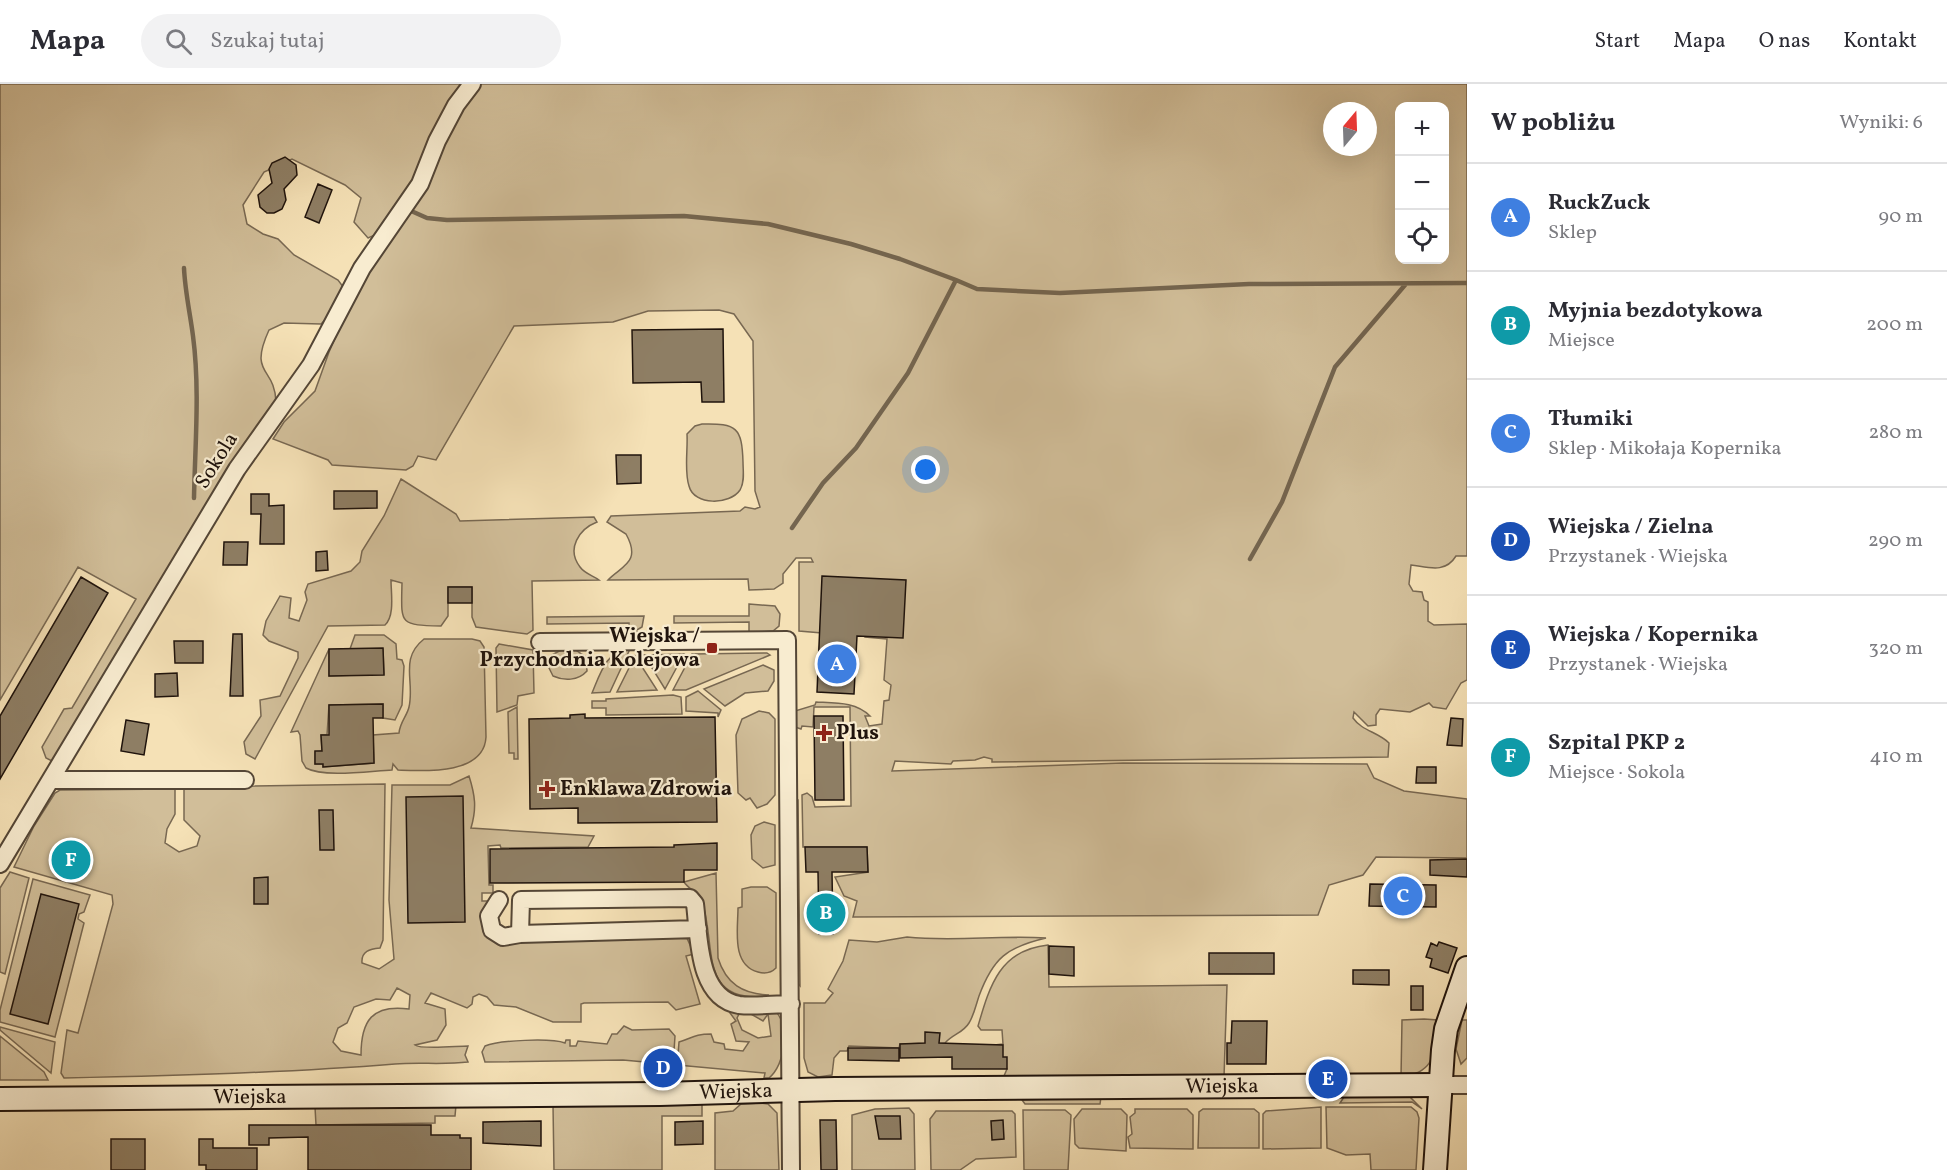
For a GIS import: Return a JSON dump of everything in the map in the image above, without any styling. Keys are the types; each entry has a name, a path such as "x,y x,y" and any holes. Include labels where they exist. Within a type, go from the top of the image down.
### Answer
{"street":[{"name":"Sokola","path":"0,864 237,469 311,365 362,268 420,184 437,141 456,105 472,84"},
{"path":"540,642 787,640 791,1170"},
{"path":"52,780 245,780"},
{"path":"698,929 520,934 503,937 492,930 489,916 491,900 690,898 695,904 705,970 716,992 739,1005 791,1004"},
{"path":"520,900 520,934"},
{"path":"1435,1170 1446,1029 1467,968"},
{"name":"Wiejska","path":"2,1098 1467,1085"}],"shaded area":[{"path":"0,84 467,84 438,145 411,194 382,230 368,238 354,222 361,198 345,185 292,159 264,172 243,205 247,224 263,234 278,239 294,255 338,280 344,288 329,316 321,324 284,323 269,330 261,356 264,370 275,390 276,402 52,761 46,758 42,747 64,709 72,708 136,599 78,567 0,700"},
{"path":"477,84 1467,84 1467,556 1456,556 1447,565 1436,568 1411,565 1409,584 1413,591 1422,592 1424,600 1428,602 1428,621 1434,625 1467,624 1467,680 1461,683 1446,709 1433,707 1429,703 1410,712 1380,709 1376,715 1376,725 1368,726 1354,712 1353,718 1357,722 1389,743 1388,757 992,762 992,759 984,757 975,760 953,761 951,764 895,761 892,771 1123,763 1367,764 1374,778 1404,791 1467,799 1467,858 1376,857 1363,875 1329,885 1318,915 853,917 857,901 844,896 835,877 868,872 867,847 803,847 802,795 807,793 812,797 815,807 851,806 850,707 814,707 813,727 802,726 801,729 795,727 795,711 815,705 816,702 846,704 865,711 870,716 865,716 869,726 882,724 884,701 889,700 891,685 884,680 887,639 865,637 865,634 858,633 857,636 799,631 799,562 813,562 811,558 796,558 783,574 783,583 774,589 749,590 748,579 608,580 628,563 632,551 626,534 607,522 611,516 740,511 745,507 755,509 760,507 755,491 753,341 734,314 719,310 648,311 613,322 514,326 436,460 418,456 413,466 406,470 332,465 328,460 273,439 284,422 315,391 353,298"},
{"path":"702,424 730,427 739,435 743,484 740,490 729,499 705,500 692,493 689,486 686,467 687,434 695,426"},
{"path":"401,479 456,514 460,521 594,517 597,522 585,529 576,540 574,553 582,569 599,580 532,581 533,630 527,634 476,627 472,617 472,587 448,587 448,616 441,626 410,623 403,615 402,583 391,580 392,604 390,616 385,625 328,626 255,759 246,754 244,742 261,716 260,700 280,696 298,658 298,652 269,641 263,635 266,621 280,596 291,598 289,618 299,621 307,600 305,592 308,584 351,571 360,562 362,551 384,516"},
{"path":"749,604 775,606 780,614 779,626 773,631 749,633 749,622 674,623 674,616 749,616"},
{"path":"644,616 642,627 630,634 629,623 547,624 547,617"},
{"path":"355,635 384,635 396,644 397,659 402,660 404,666 402,705 395,720 383,718 383,704 329,705 327,735 321,735 322,751 315,752 315,764 323,764 323,767 374,763 373,735 399,733 409,707 409,671 412,654 424,639 472,639 480,641 484,647 486,737 483,749 475,758 451,768 423,771 398,770 393,764 392,770 348,773 324,773 306,768 302,761 300,735 298,731 291,732 329,649 329,676 384,674 383,649 350,649"},
{"path":"499,644 533,650 534,693 518,696 517,705 497,712 496,648"},
{"path":"574,649 586,657 587,671 571,679 553,676 547,664 550,656 561,650"},
{"path":"630,649 610,692 592,693 601,671 610,658 615,653"},
{"path":"767,653 770,655 686,690 673,690 692,654"},
{"path":"684,654 665,689 644,655"},
{"path":"635,656 657,690 617,692"},
{"path":"763,665 774,670 774,681 768,691 745,693 725,706 704,689"},
{"path":"698,691 721,710 718,717 718,713 686,711 686,697"},
{"path":"673,695 681,697 682,714 606,715 606,708 592,708 592,701"},
{"path":"517,707 518,759 514,759 514,753 509,753 508,712"},
{"path":"759,711 769,713 775,719 775,795 767,804 757,808 750,798 746,800 738,793 736,735 742,719"},
{"path":"469,776 475,802 471,828 594,836 588,847 501,848 500,845 488,846 489,885 493,885 493,893 482,893 482,901 490,901 488,932 686,936 694,954 686,956 700,1004 676,1010 668,1002 584,1003 581,1004 581,1022 553,1022 516,1007 494,1005 487,997 479,994 473,997 472,1004 467,1008 431,993 425,1003 445,1009 446,1025 437,1040 415,1045 432,1048 468,1046 465,1055 468,1062 404,1063 230,1074 64,1078 61,1073 67,1030 78,1033 113,904 112,895 14,867 34,826 55,793 60,790 175,789 175,814 167,829 165,843 179,852 197,846 200,836 184,820 184,787 385,784 383,940 380,948 367,951 362,959 362,963 379,969 394,959 389,900 392,785 450,785","holes":["397,988 410,995 409,1009 386,1009 371,1017 363,1033 361,1055 341,1051 333,1042 338,1028 347,1023 354,1007 376,999 390,1000"]},
{"path":"796,800 798,800 800,986 797,983"},
{"path":"764,822 775,825 775,865 763,868 752,859 751,835 755,826"},
{"path":"10,872 29,878 5,974 0,972 0,888"},
{"path":"716,873 718,958 721,967 737,986 751,992 769,995 767,996 745,996 729,991 720,981 714,968 702,902 684,882"},
{"path":"33,879 90,895 84,912 79,914 78,919 84,923 55,1037 0,1022 0,1010"},
{"path":"767,887 776,893 776,968 768,973 749,968 743,962 738,945 738,908 742,907 742,889"},
{"path":"907,937 1046,938 1011,950 996,963 984,983 969,1023 945,1043 900,1044 899,1048 849,1046 847,1051 840,1051 834,1058 832,1075 818,1077 808,1072 804,1058 804,1003 825,1003 833,993 828,989 843,961 849,940 877,942"},
{"path":"1048,945 1049,987 1227,985 1224,1077 1006,1079 1004,1076 1007,1069 996,1057 995,1045 1003,1044 1002,1030 981,1030 978,1026 982,1011 993,984 1008,962 1018,954 1032,948"},
{"path":"732,1010 775,1011 780,1018 784,1045 779,1064 769,1078 764,1078 765,1073 623,1060 485,1062 482,1052 485,1046 513,1041 537,1040 565,1043 566,1040 570,1040 570,1046 576,1046 578,1041 607,1044 612,1034 617,1034 624,1026 632,1030 669,1029 675,1036 674,1051 678,1055 679,1042 706,1034 711,1034 714,1042 724,1044 725,1049 743,1051 749,1042 736,1041 731,1024 736,1021 730,1013","holes":["739,1014 751,1014 763,1021 768,1014 771,1036 758,1038 742,1030 737,1018"]},
{"path":"1402,1020 1438,1020 1432,1058 1422,1070 1401,1077"},
{"path":"1462,1020 1467,1020 1467,1058 1461,1064 1456,1049"},
{"path":"0,1027 55,1042 51,1073 0,1030"},
{"path":"0,1036 44,1072 48,1080 0,1080"},
{"path":"1346,1094 1408,1095 1422,1109 1412,1102 1340,1103"},
{"path":"1101,1097 1100,1104 1025,1104 1022,1100"},
{"path":"702,1103 702,1116 662,1116 662,1170 554,1170 553,1105"},
{"path":"741,1104 768,1104 777,1113 779,1170 715,1170 715,1113 733,1111"},
{"path":"456,1105 455,1116 435,1116 435,1123 316,1125 315,1107"},
{"path":"1321,1107 1321,1148 1263,1149 1263,1114 1266,1111"},
{"path":"1326,1107 1411,1107 1417,1112 1419,1118 1416,1170 1371,1170 1370,1154 1346,1155 1327,1148"},
{"path":"909,1108 914,1114 915,1170 852,1170 852,1115 875,1109"},
{"path":"1082,1109 1121,1109 1127,1115 1126,1151 1079,1148 1075,1144 1074,1119"},
{"path":"1135,1109 1187,1109 1193,1115 1193,1149 1130,1148 1128,1137 1132,1134 1130,1117 1135,1113"},
{"path":"1203,1109 1254,1109 1259,1113 1259,1148 1198,1148 1199,1112"},
{"path":"1023,1110 1065,1110 1071,1115 1068,1170 1024,1170"},
{"path":"936,1111 1012,1111 1015,1114 1016,1157 976,1159 960,1170 931,1170 930,1119"}],"building":[{"path":"285,157 296,165 297,175 284,189 286,200 282,209 274,213 267,213 260,207 258,195 272,183 269,169 272,163"},
{"path":"318,184 332,190 319,223 305,217"},
{"path":"723,329 724,402 702,402 701,382 633,383 632,330"},
{"path":"616,455 641,455 641,483 617,484"},
{"path":"334,491 377,491 377,508 334,509"},
{"path":"251,494 269,494 269,506 284,505 284,544 260,544 261,514 251,514"},
{"path":"224,542 248,542 247,565 223,565"},
{"path":"327,551 328,570 316,571 316,552"},
{"path":"822,576 906,580 903,638 857,636 854,694 817,692"},
{"path":"81,577 108,593 0,779 0,716"},
{"path":"448,587 472,587 472,603 448,603"},
{"path":"233,634 242,634 243,696 230,696"},
{"path":"174,641 203,641 203,663 175,663"},
{"path":"383,648 384,675 329,676 329,649"},
{"path":"177,673 178,696 155,697 155,674"},
{"path":"383,704 383,718 373,718 374,763 323,767 323,764 315,764 315,751 322,751 321,735 329,735 329,705"},
{"path":"585,714 585,718 715,717 717,822 578,823 578,808 530,809 529,719 570,718 570,715"},
{"path":"814,716 843,716 844,800 815,800"},
{"path":"1451,718 1463,719 1462,746 1447,745"},
{"path":"126,720 149,724 144,755 121,751"},
{"path":"1417,767 1436,767 1436,783 1416,783"},
{"path":"463,796 465,922 408,923 406,797"},
{"path":"319,810 333,810 334,850 320,850"},
{"path":"717,843 717,870 684,870 684,882 490,883 490,849 674,847 674,845"},
{"path":"805,847 867,847 868,872 832,872 833,934 819,934 818,872 806,872"},
{"path":"1467,859 1467,877 1430,875 1430,860"},
{"path":"268,877 268,904 254,904 254,878"},
{"path":"1370,884 1436,885 1436,907 1369,906"},
{"path":"41,894 79,904 48,1024 10,1014"},
{"path":"1439,942 1457,948 1448,973 1430,967 1432,959 1426,957 1431,943 1437,946"},
{"path":"1049,946 1074,947 1074,976 1049,974"},
{"path":"1209,953 1274,953 1274,974 1209,974"},
{"path":"1353,970 1389,970 1389,985 1353,984"},
{"path":"1411,986 1423,986 1423,1010 1411,1010"},
{"path":"1232,1021 1267,1021 1266,1064 1227,1064 1227,1043 1231,1043"},
{"path":"925,1032 940,1033 939,1043 1003,1045 1003,1057 1007,1057 1007,1069 952,1069 952,1057 900,1058 900,1044 925,1043"},
{"path":"848,1048 899,1048 899,1061 848,1060"},
{"path":"875,1116 900,1116 901,1139 879,1139"},
{"path":"820,1120 836,1120 837,1170 821,1170"},
{"path":"1003,1120 1004,1139 992,1140 991,1121"},
{"path":"541,1121 541,1146 483,1143 483,1122"},
{"path":"703,1121 703,1144 675,1145 675,1122"},
{"path":"249,1125 431,1125 431,1135 460,1135 460,1138 471,1138 471,1170 308,1170 308,1137 269,1138 269,1145 249,1145"},
{"path":"111,1139 145,1139 145,1170 111,1170"},
{"path":"199,1139 213,1139 213,1148 257,1148 257,1170 206,1170 206,1165 199,1165"}],"waterway":[{"path":"409,210 427,218 447,220 684,216 768,224 851,244 956,280 908,373 856,448 823,483 792,528"},
{"path":"184,268 196,376 194,498"},
{"path":"956,280 977,289 1060,293 1249,284 1467,283"},
{"path":"1250,559 1282,502 1335,367 1405,285"}],"place":[{"name":"Wiejska / Przychodnia Kolejowa","path":"712,648"},
{"name":"RuckZuck","path":"837,664"},
{"name":"Plus","path":"824,733"},
{"name":"Enklawa Zdrowia","path":"547,789"},
{"name":"Szpital PKP 2","path":"71,860"},
{"name":"Tłumiki","path":"1403,896"},
{"name":"Myjnia bezdotykowa","path":"826,913"},
{"name":"Wiejska / Zielna","path":"663,1068"},
{"name":"Wiejska / Kopernika","path":"1328,1079"}]}
